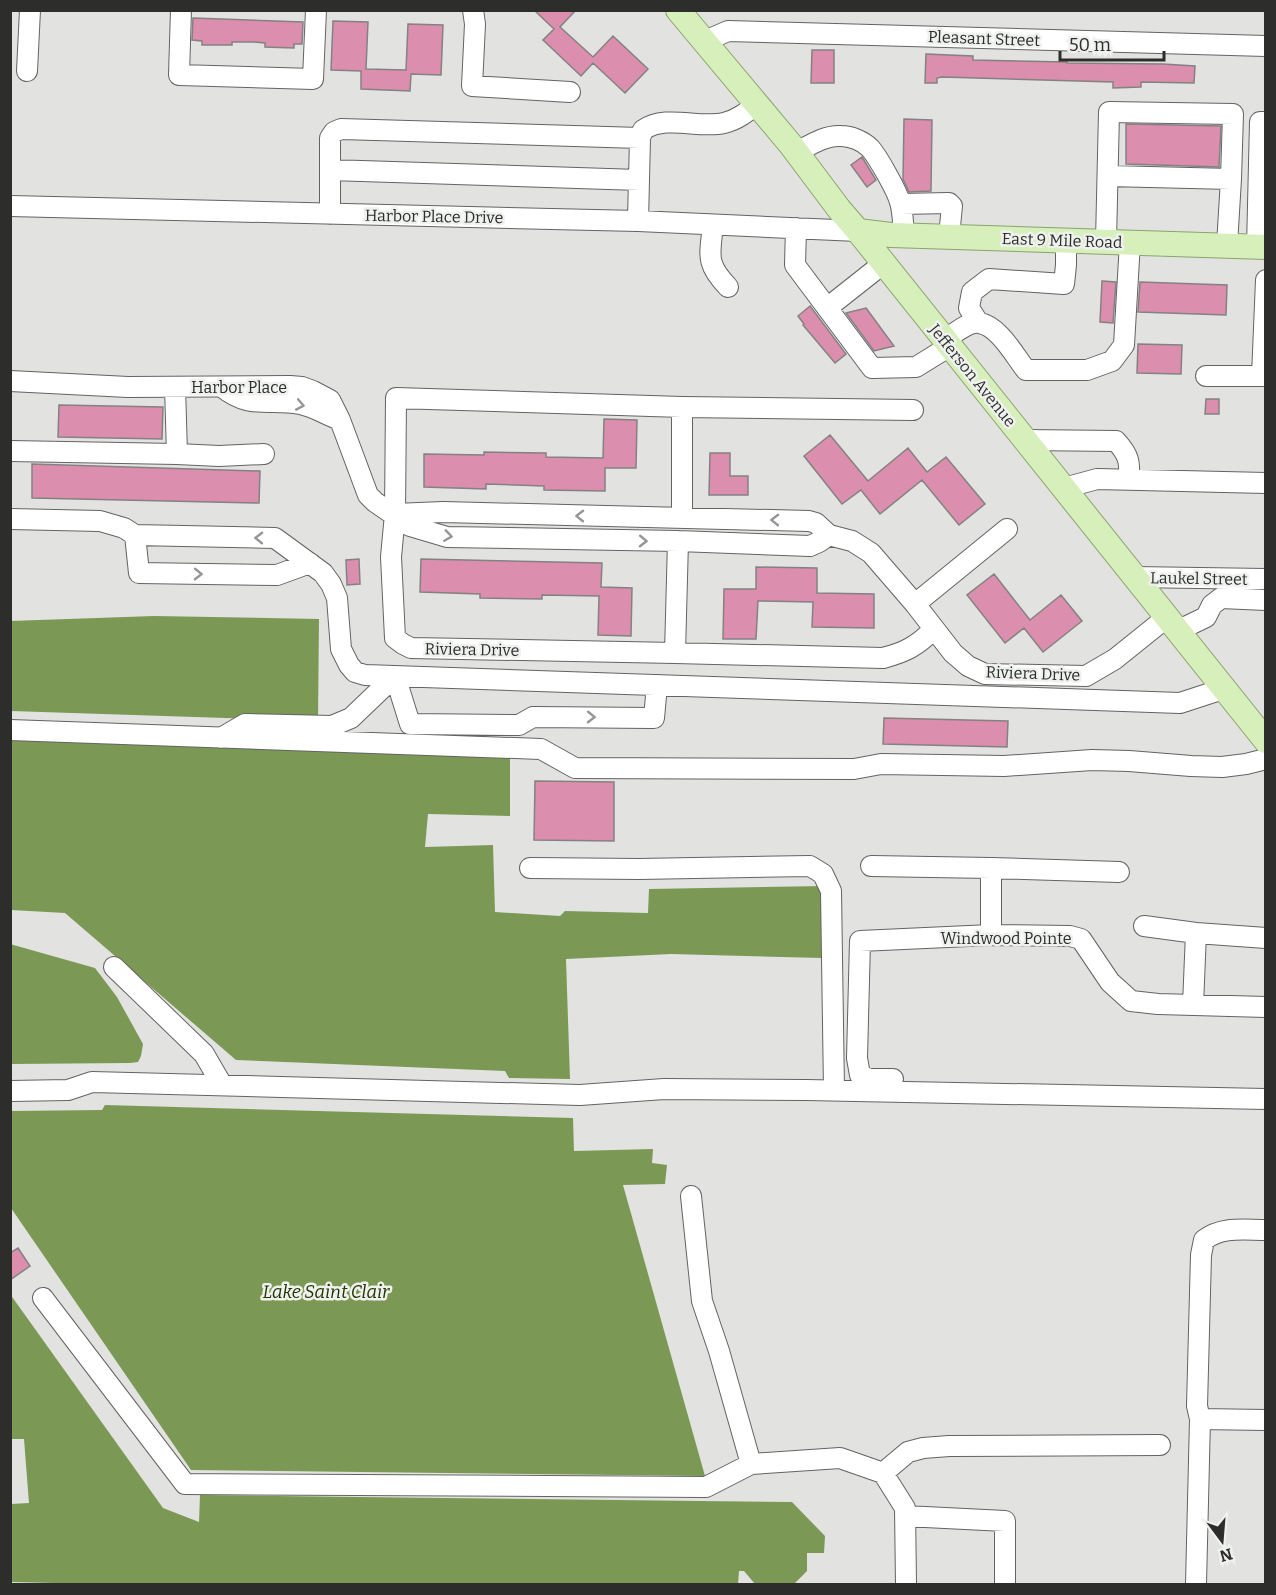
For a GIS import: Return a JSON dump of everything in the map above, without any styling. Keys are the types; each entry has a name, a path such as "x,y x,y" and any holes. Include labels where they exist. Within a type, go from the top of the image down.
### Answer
{"main road":[{"name":"Jefferson Avenue","path":"678,10 796,152 839,209 1223,689 1256,718 1266,741"},
{"name":"East 9 Mile Road","path":"858,231 904,235 1261,247"}],"street":[{"path":"27,71 30,10"},
{"path":"181,10 179,75 313,80 316,10"},
{"path":"472,10 475,24 472,86 570,92"},
{"name":"Pleasant Street","path":"705,41 728,31 1266,46"},
{"path":"638,221 640,138 643,130 658,123 722,123 736,119 757,104"},
{"path":"1106,241 1109,112 1233,114 1227,245"},
{"path":"1261,247 1260,122 1266,122"},
{"path":"330,213 330,138 334,132 342,129 640,138"},
{"path":"796,152 828,137 841,135 858,139 871,149 894,186 901,204 904,235"},
{"path":"330,170 639,180"},
{"path":"1108,177 1231,179"},
{"path":"901,204 949,203 952,206 949,236"},
{"name":"Harbor Place Drive","path":"10,206 638,221 858,231"},
{"path":"713,225 711,264 728,287"},
{"path":"796,228 795,265 872,368 916,367 948,343 964,327 978,322"},
{"path":"1066,240 1064,284 989,279 972,292 969,308 978,322 994,328 1026,370 1087,370 1112,361 1124,345 1130,242"},
{"path":"827,308 884,263"},
{"path":"1206,376 1264,376 1266,280"},
{"path":"222,387 248,379 300,381 330,400 340,420 368,495 410,526 447,537 810,546 829,535 816,523 809,521 443,512 395,514"},
{"name":"Harbor Place","path":"10,381 128,387 222,387 265,394 302,387 314,391"},
{"path":"175,387 177,454"},
{"path":"265,394 315,408 340,420"},
{"name":"Riviera Drive","path":"913,410 682,407 396,398 395,514 392,557 395,638 411,648 883,658 920,643 934,629"},
{"path":"682,407 682,518"},
{"path":"1025,440 1116,441 1124,449 1130,463 1129,480"},
{"path":"10,451 219,456 264,453"},
{"path":"1064,488 1097,479 1266,483"},
{"path":"10,519 100,521 124,528 135,535 276,538 323,573 332,584 338,598 342,650 355,672 365,675 1180,703 1223,689"},
{"path":"915,604 1007,529"},
{"path":"135,535 139,573 277,575 310,563"},
{"name":"Riviera Drive","path":"829,535 852,541 871,553 953,653 968,666 985,674 1086,676 1171,624 1206,617 1212,605 1221,598 1266,600"},
{"path":"675,653 678,541"},
{"name":"Laukel Street","path":"1133,576 1266,579"},
{"path":"395,676 411,724 519,725 532,717 654,718 657,685"},
{"path":"221,738 245,724 332,726 351,718 395,676"},
{"path":"10,730 541,749 575,768 854,769 881,764 1004,766 1092,760 1222,767 1266,759"},
{"path":"530,868 810,866 823,874 831,891 834,1090"},
{"path":"872,866 1119,872"},
{"path":"991,868 991,935"},
{"path":"1144,926 1196,933 1266,938"},
{"path":"1193,1005 1196,933"},
{"name":"Windwood Pointe","path":"1266,1007 1158,1004 1131,1000 1110,982 1081,939 1070,936 991,935 861,941 857,1058 860,1075 870,1078 1047,1085 1266,1088"},
{"path":"114,967 204,1054 222,1085"},
{"path":"806,1090 833,1068"},
{"path":"10,1091 68,1090 92,1082 580,1095 664,1089 834,1090 1266,1100"},
{"path":"691,1196 702,1301 719,1351 751,1464"},
{"path":"1196,1584 1208,1419 1197,1406 1201,1255 1204,1240 1214,1233 1229,1230 1266,1230"},
{"path":"43,1298 184,1484 706,1487 751,1464 840,1458 883,1473 905,1508 906,1584"},
{"path":"1208,1419 1266,1420"},
{"path":"883,1473 908,1452 923,1448 1160,1445"},
{"path":"905,1516 1005,1521 1005,1584"}],"water":[{"path":"154,616 319,619 318,721 11,711 10,621"},
{"path":"10,736 510,753 510,816 428,814 425,847 493,845 495,912 560,916 565,911 648,913 649,889 825,886 822,958 671,954 566,959 570,1079 509,1078 505,1071 236,1060 65,913 11,910"},
{"path":"10,944 95,968 117,997 143,1044 138,1062 11,1064"},
{"name":"Lake Saint Clair","path":"105,1105 573,1118 574,1151 653,1149 652,1163 667,1165 665,1184 623,1185 705,1476 191,1470 11,1208 11,1111 102,1110"},
{"path":"10,1294 163,1508 199,1522 200,1495 792,1502 825,1536 824,1553 807,1553 807,1571 794,1584 755,1584 744,1571 739,1571 738,1584 11,1582 11,1504 29,1503 24,1439 11,1439"}],"building":[{"path":"534,10 576,10 560,27 593,57 613,36 648,69 625,93 593,63 581,76 543,40 554,29"},
{"path":"193,18 303,22 302,44 294,44 294,48 265,47 265,43 253,42 202,45 202,41 192,40"},
{"path":"333,21 368,22 366,69 406,70 408,24 443,25 441,75 411,74 410,91 361,89 361,71 331,70"},
{"path":"812,50 834,50 834,83 811,83"},
{"path":"926,54 973,56 973,60 1195,66 1194,83 1141,82 1141,87 1113,88 1113,82 942,77 937,78 937,83 925,83"},
{"path":"904,119 932,120 931,191 909,192 903,179"},
{"path":"1126,124 1221,126 1219,167 1126,164"},
{"path":"862,157 876,180 867,187 851,165"},
{"path":"1102,281 1116,282 1113,323 1100,322"},
{"path":"1140,282 1227,285 1226,315 1138,312"},
{"path":"810,306 846,354 835,363 798,316"},
{"path":"866,308 894,346 874,351 846,313"},
{"path":"1138,344 1182,345 1181,374 1137,373"},
{"path":"1206,399 1219,399 1219,414 1205,414"},
{"path":"59,405 163,407 162,439 58,437"},
{"path":"604,419 637,420 636,468 605,468 605,491 544,490 544,486 486,484 486,489 424,487 424,454 546,453 546,457 603,458"},
{"path":"830,435 868,481 908,448 927,472 946,457 985,504 959,525 922,480 880,514 861,490 842,504 804,456"},
{"path":"710,453 730,453 730,476 748,476 748,495 709,495"},
{"path":"32,464 260,471 259,503 32,498"},
{"path":"359,559 360,584 347,585 346,560"},
{"path":"421,559 602,563 601,587 632,588 631,636 598,635 599,596 542,595 542,599 480,598 480,594 420,592"},
{"path":"756,567 817,568 817,593 874,594 874,628 812,627 813,602 758,601 756,639 723,639 724,589 756,589"},
{"path":"994,574 1030,620 1061,595 1082,621 1043,652 1024,628 1005,643 967,595"},
{"path":"884,718 1008,721 1007,747 883,744"},
{"path":"535,781 614,782 614,841 534,840"},
{"path":"18,1248 30,1266 10,1280 10,1253"}]}
